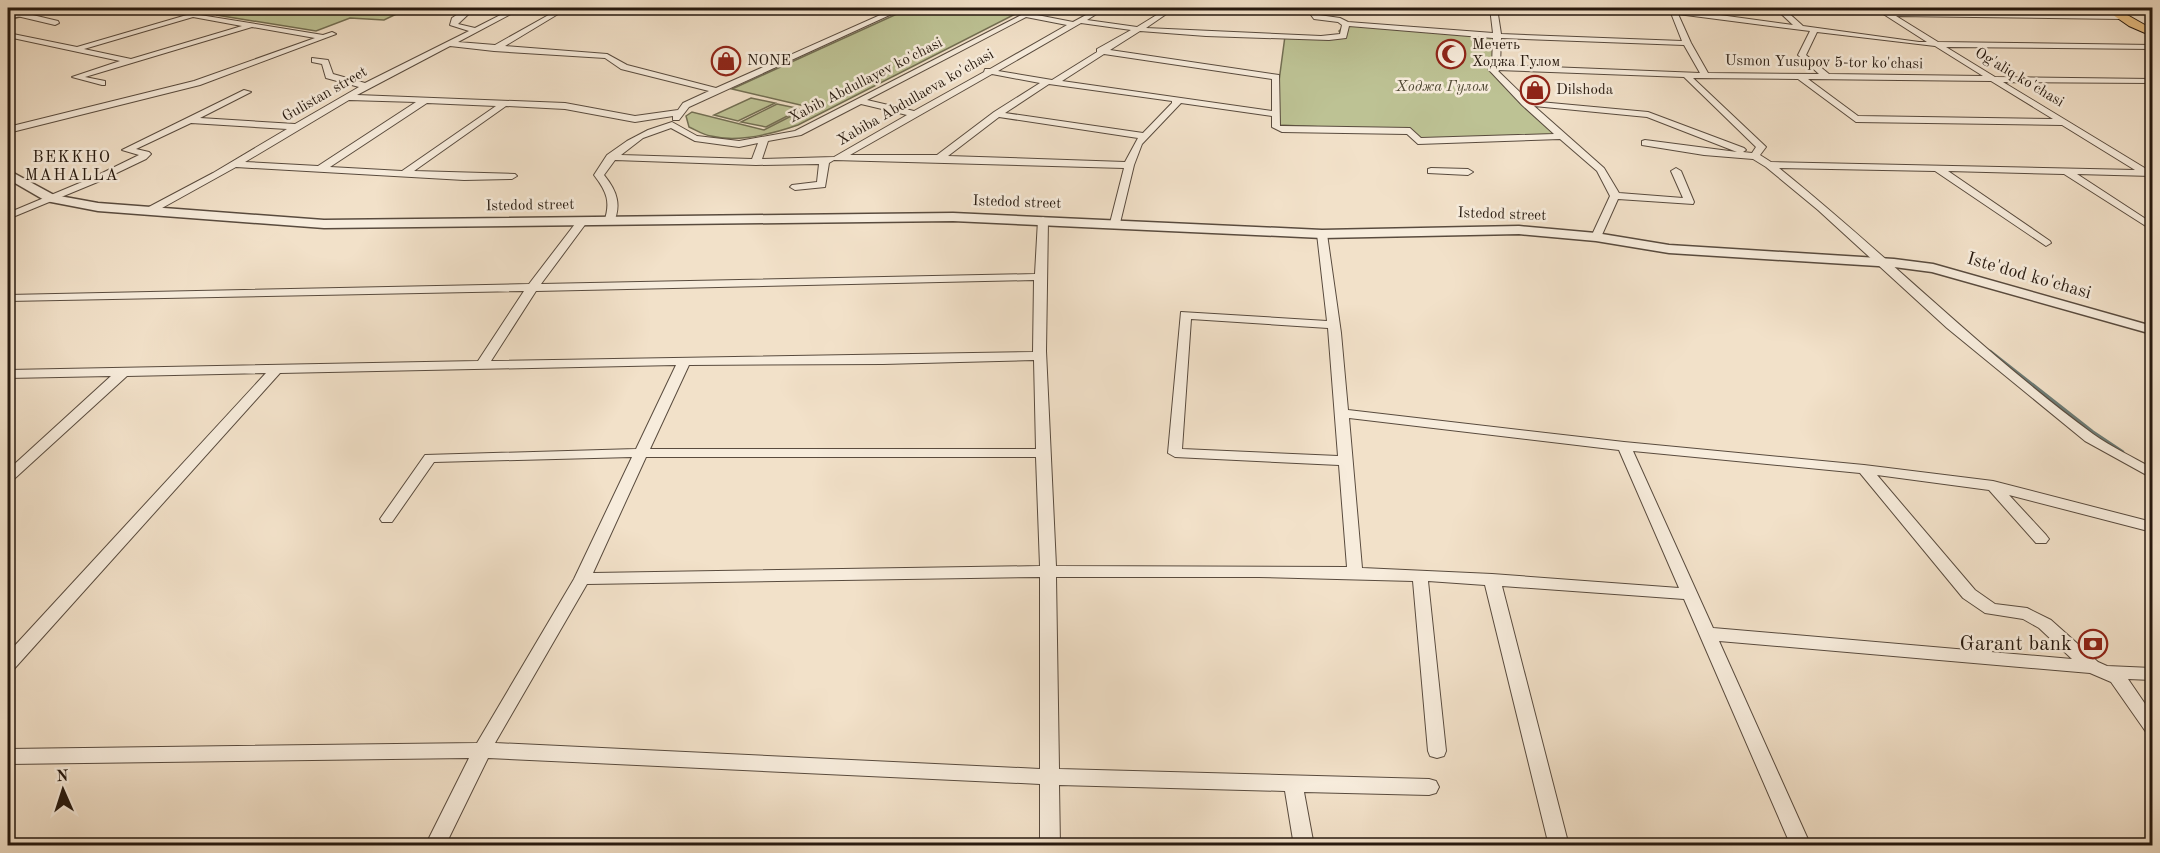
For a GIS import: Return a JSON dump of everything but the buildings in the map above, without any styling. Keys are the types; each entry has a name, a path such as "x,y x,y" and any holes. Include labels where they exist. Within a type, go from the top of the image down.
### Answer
{"main road":[{"path":"2108,8 2152,33"}],"street":[{"path":"8,16 50,8"},
{"path":"471,8 455,20 454,25 476,30"},
{"name":"Gulistan street","path":"149,211 364,87 518,8"},
{"path":"494,49 565,8"},
{"path":"609,222 615,206 609,188 599,175 610,157 655,128 672,124 686,105 901,8"},
{"name":"Xabib Abdullayev ko'chasi","path":"672,124 695,138 739,144 798,133 1039,8"},
{"name":"Xabiba Abdullaeva ko'chasi","path":"838,158 988,71 1103,8"},
{"path":"939,158 997,114 1172,8"},
{"path":"1319,8 1315,15 1317,17 1340,20 1346,24 1497,36 1687,43"},
{"path":"1494,8 1497,36 1496,68 1492,69 1528,105 1601,170 1615,196"},
{"path":"1779,8 1801,28"},
{"name":"Og'aliq ko'chasi","path":"1877,8 2149,173"},
{"path":"1673,9 1898,42 2152,47"},
{"path":"1673,9 1687,43 1705,74"},
{"path":"78,48 207,10"},
{"path":"20,14 55,23"},
{"path":"8,130 197,83 328,35 196,16 197,14"},
{"path":"1889,14 2122,17"},
{"path":"1025,15 1136,30 1232,36 1337,37 1343,36 1346,24"},
{"path":"102,83 76,77 252,25"},
{"path":"1814,30 1802,55 1826,76"},
{"path":"8,35 131,61"},
{"path":"451,44 607,56 624,67 717,91"},
{"path":"1100,51 1276,77 1276,127 1282,129 1410,131 1418,141 1562,136"},
{"path":"315,60 325,63 329,76 360,83 364,87"},
{"name":"Usmon Yusupov 5-tor ko'chasi","path":"1496,68 1686,75 2152,81"},
{"path":"988,71 1276,114"},
{"path":"1686,75 1761,147 1755,156"},
{"path":"1799,76 1856,119 2066,122"},
{"path":"8,216 143,157 146,154 127,150 247,92"},
{"path":"349,97 565,106 635,119 681,112"},
{"path":"320,169 427,99"},
{"path":"1115,223 1129,165 1138,143 1177,103 1174,99"},
{"path":"859,101 914,114"},
{"path":"404,174 505,103"},
{"path":"1528,105 1541,104 1648,115 1755,156 1888,263 1952,326 2090,438 2152,474"},
{"path":"997,114 1144,136"},
{"path":"191,120 297,127"},
{"path":"756,162 764,139"},
{"path":"1646,143 1704,152 1755,156"},
{"path":"610,157 756,162 824,161 838,158"},
{"name":"Xabiba Abdullaeva ko'chasi","path":"838,158 939,158 1129,165"},
{"path":"795,187 822,185 824,161"},
{"path":"234,164 404,174 512,176"},
{"path":"1769,165 2149,173"},
{"path":"1938,168 2046,243"},
{"path":"1431,171 1468,172"},
{"path":"1615,196 1689,202 1676,171"},
{"path":"2066,171 2152,227"},
{"name":"Istedod street","path":"8,174 50,198 98,207 324,225 953,217 1043,219 1199,230 1322,234 1495,230 1596,237 1669,249 1888,263"},
{"path":"1596,237 1615,196"},
{"path":"1043,219 1039,277 1042,453 1048,571 1050,846"},
{"path":"482,365 532,288 582,222"},
{"path":"1322,234 1334,325 1355,573"},
{"name":"Iste'dod ko'chasi","path":"1888,263 1933,268 2152,330"},
{"path":"8,298 1039,277"},
{"path":"1334,325 1185,315 1175,453 1346,461"},
{"path":"8,374 1041,356"},
{"path":"435,846 482,750 582,579 684,361"},
{"path":"8,664 276,369"},
{"path":"8,477 122,373"},
{"path":"1342,413 1624,446 1864,469 1993,486 2152,527"},
{"path":"1624,446 1801,846"},
{"path":"387,519 430,458 642,453 1042,453"},
{"path":"1864,469 1969,594 1980,604 1991,609 2035,617 2099,670 2117,677 2152,727"},
{"path":"1993,486 2041,538"},
{"path":"582,579 1048,571 1355,573 1492,579 1689,594"},
{"path":"1420,576 1437,751"},
{"path":"1492,579 1558,846"},
{"path":"1707,634 2152,674"},
{"path":"8,757 482,750 1050,777 1430,787"},
{"path":"1293,784 1304,846"}],"green space":[{"path":"236,8 409,8 384,20 350,18 316,31 216,15"},
{"path":"910,8 1027,8 798,125 744,138 722,138 702,134 689,127 686,116 692,112 764,130 809,107 732,89"},
{"name":"Ходжа Гулом","path":"1346,24 1498,36 1492,69 1562,136 1418,141 1410,131 1279,125 1277,96 1285,36 1343,37 1339,31"},
{"path":"751,98 775,103 738,121 714,115"},
{"path":"777,104 801,109 766,127 741,122"}],"waterway":[{"path":"1990,352 2092,432 2122,452"}],"place":[{"name":"Мечеть Ходжа Гулом","path":"1451,54"},
{"name":"NONE","path":"726,61"},
{"name":"Dilshoda","path":"1535,90"},
{"name":"Garant bank","path":"2093,644"}],"district":[{"name":"BEKKHO MAHALLA","path":"72,167"}]}
